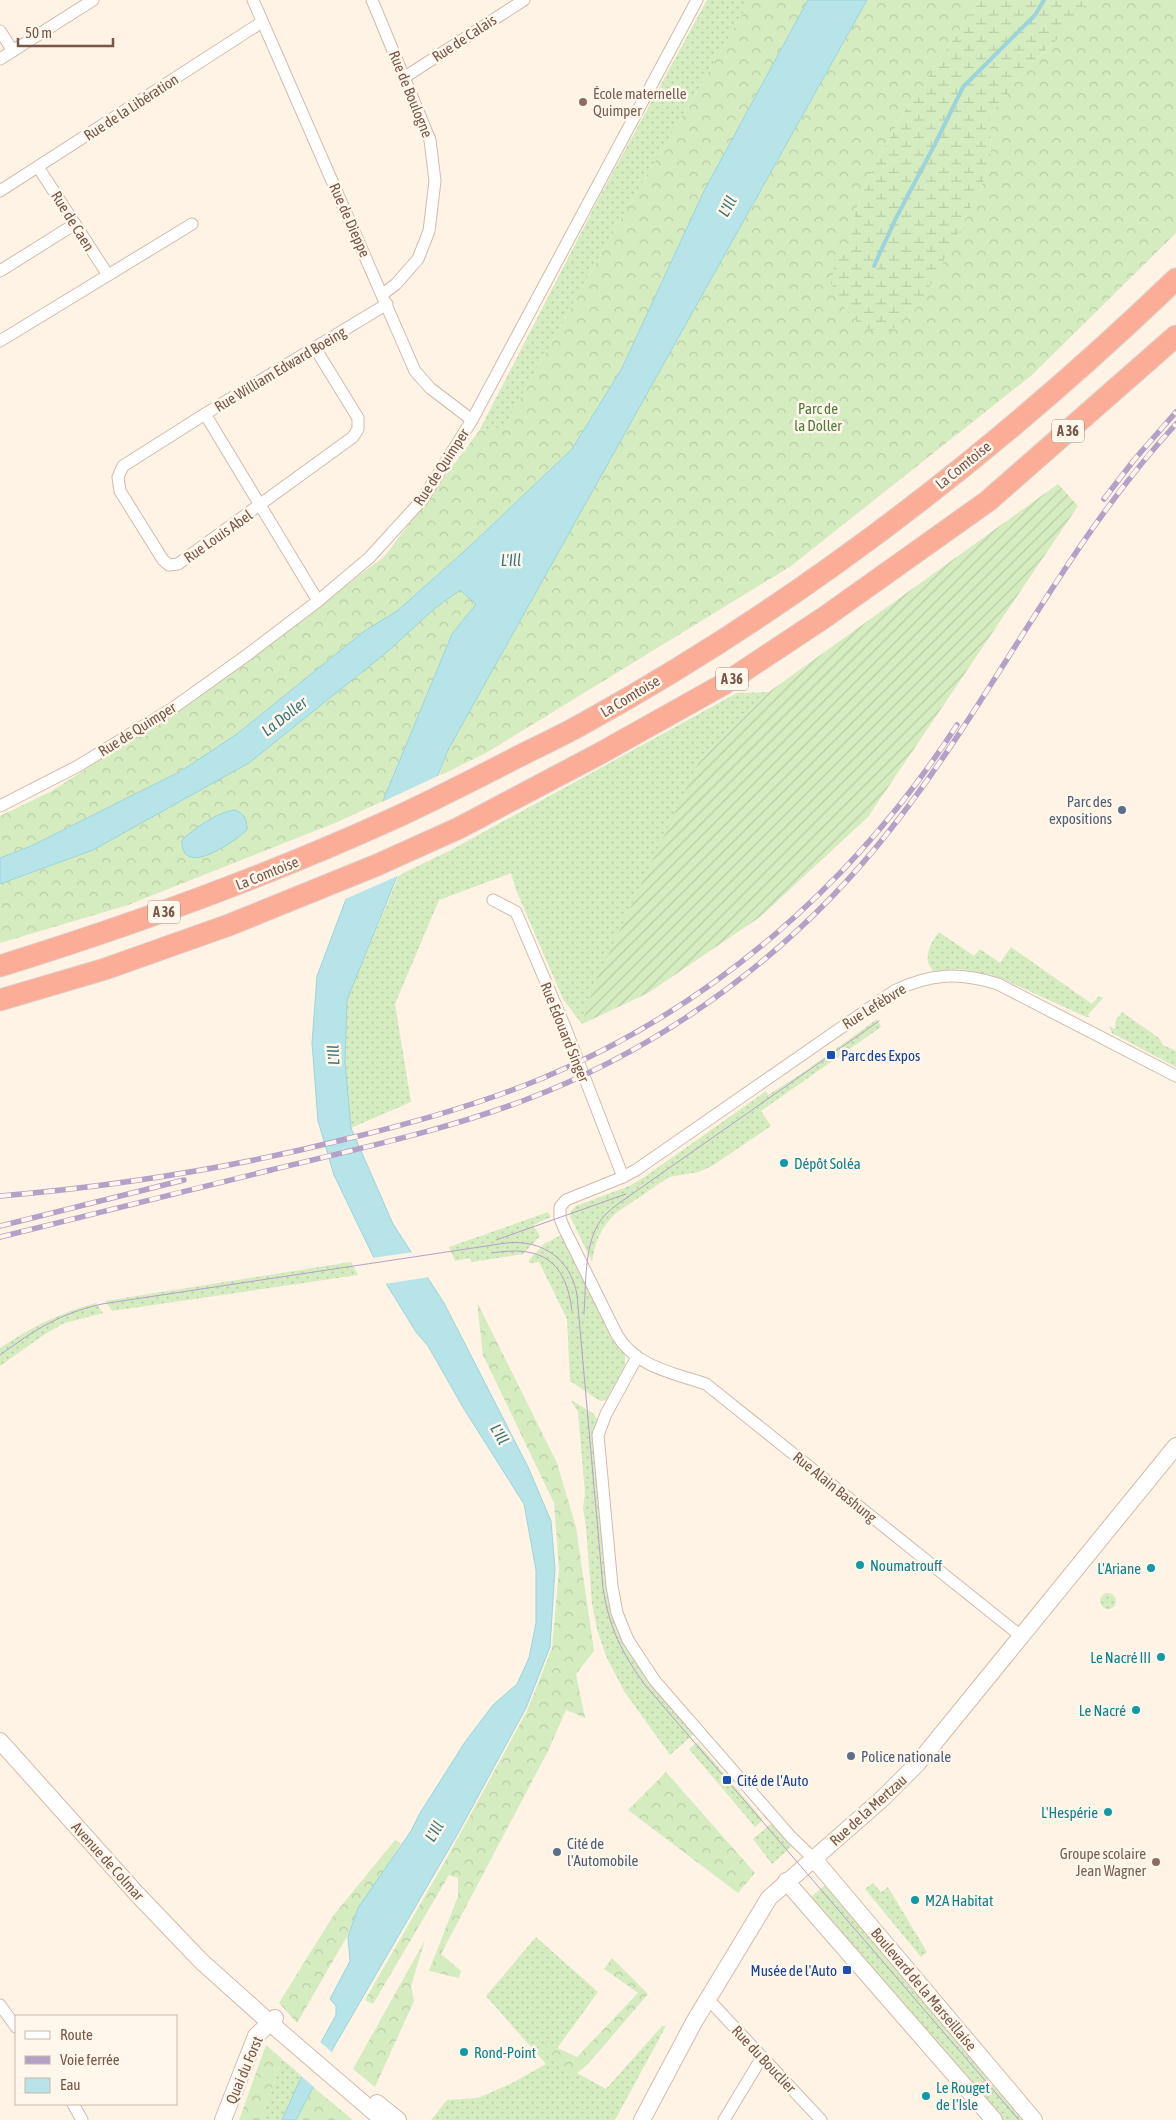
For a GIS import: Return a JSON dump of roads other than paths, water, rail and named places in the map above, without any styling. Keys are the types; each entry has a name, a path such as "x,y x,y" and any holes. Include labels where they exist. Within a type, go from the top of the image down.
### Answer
{"highway":[{"path":"1149,306 1176,264"},
{"name":"La Comtoise","path":"0,966 93,937 220,892 325,849 392,820 586,722 709,649 800,589 888,526 1059,386 1149,306 1176,279"},
{"name":"A 36","path":"0,1000 105,969 306,895 377,865 459,828 599,754 724,684 825,617 988,501 1176,336"}],"main road":[{"name":"Rue de la Mertzau","path":"642,2120 694,2022 769,1898 786,1881 882,1799 918,1763 1176,1446"},
{"name":"Avenue de Colmar","path":"3,1750 201,1961 366,2099 383,2120"},
{"name":"Boulevard de la Marseillaise","path":"814,1859 1034,2120"},
{"path":"786,1881 994,2120"},
{"name":"Avenue de Colmar","path":"276,2024 339,2082 398,2120"},
{"name":"Quai du Forst","path":"223,2120 256,2036 276,2024"}],"street":[{"path":"0,59 93,0"},
{"name":"Rue de Dieppe","path":"253,0 419,378 472,420"},
{"name":"Rue de Boulogne","path":"372,0 430,140 435,180 434,203 429,231 418,259 385,299"},
{"name":"Rue de Calais","path":"405,77 524,0"},
{"name":"Rue de Quimper","path":"0,806 78,766 173,708 247,655 318,601 369,558 422,500 472,420 697,0"},
{"name":"Rue de la Libération","path":"0,191 262,22"},
{"path":"0,31 13,51"},
{"name":"Rue de Caen","path":"38,166 108,275"},
{"path":"0,271 75,224"},
{"path":"0,341 192,224"},
{"name":"Rue William Edward Boeing","path":"318,601 205,414 315,348 385,299"},
{"name":"Rue Louis Abel","path":"205,414 123,466 118,477 120,491 163,560 169,565 178,564 261,506 353,437 358,430 358,418 315,348"},
{"name":"Rue Edouard Singer","path":"493,900 516,912 565,1027 624,1177"},
{"name":"Rue Lefèbvre","path":"637,1358 617,1335 564,1228 559,1211 561,1204 566,1200 624,1177 648,1162 894,991 923,979 957,976 972,977 998,984 1176,1076"},
{"path":"637,1358 606,1414 598,1435 612,1586 617,1612 628,1640 655,1681 791,1837 814,1859"},
{"name":"Rue Alain Bashung","path":"637,1358 660,1369 706,1384 1022,1637"},
{"name":"Rue du Bouclier","path":"708,1999 821,2120"},
{"path":"0,2005 15,2026"},
{"path":"724,2120 762,2057"},
{"path":"74,2105 82,2120"}],"water":[{"name":"L'Ill","path":"808,0 867,0 449,748 347,1000 345,1062 351,1128 393,1224 444,1303 528,1467 551,1521 555,1568 550,1647 526,1708 457,1835 335,2045 296,2120 282,2120 299,2082 336,2015 336,2006 330,1999 350,1961 348,1937 358,1908 411,1831 420,1813 465,1742 493,1705 517,1684 529,1658 536,1623 536,1570 524,1504 464,1409 428,1346 416,1332 387,1285 334,1175 318,1121 312,1043 317,976 383,801 452,634 476,604 460,590 434,609 387,652 249,763 93,850 0,884 0,858 31,846 181,771 237,734 363,632 397,611 469,547 572,449 621,370 705,189"},
{"path":"235,810 245,818 247,824 246,831 230,843 208,855 190,857 184,851 182,840 187,835 214,817"}],"waterway":[{"path":"874,266 896,218 963,87 1035,15 1044,0"}],"tram line":[{"path":"584,1314 588,1255 594,1232 601,1219 607,1213 879,1021"},
{"path":"496,1240 626,1194"},
{"path":"0,1355 25,1337 48,1324 73,1313 102,1304 506,1243 531,1244 553,1254 568,1271 574,1282 577,1295 603,1588 609,1616 623,1651 645,1685 1019,2120"},
{"path":"492,1253 524,1252 537,1254 548,1260 557,1268 564,1279 572,1311"}],"railway":[{"path":"1104,499 1134,460 1176,412"},
{"path":"0,1237 367,1147 494,1111 578,1078 629,1052 679,1022 726,990 771,954 813,915 853,874 890,830 962,729 1098,521 1135,471 1176,424"},
{"path":"0,1196 174,1175 260,1159 346,1139 471,1105 543,1078 606,1049 666,1014 723,976 777,933 827,886 874,836 917,782 957,725"},
{"path":"0,1226 184,1180"}],"place":[{"name":"École maternelle Quimper","path":"583,102"},
{"name":"Parc des expositions","path":"1122,810"},
{"name":"Parc des Expos","path":"831,1055"},
{"name":"Dépôt Soléa","path":"784,1163"},
{"name":"Noumatrouff","path":"860,1565"},
{"name":"L'Ariane","path":"1151,1568"},
{"name":"Le Nacré III","path":"1161,1657"},
{"name":"Le Nacré","path":"1136,1710"},
{"name":"Police nationale","path":"851,1756"},
{"name":"Cité de l'Auto","path":"727,1780"},
{"name":"L'Hespérie","path":"1108,1812"},
{"name":"Cité de l'Automobile","path":"557,1852"},
{"name":"Groupe scolaire Jean Wagner","path":"1156,1862"},
{"name":"M2A Habitat","path":"915,1900"},
{"name":"Musée de l'Auto","path":"847,1970"},
{"name":"Rond-Point","path":"464,2052"},
{"name":"Le Rouget de l'Isle","path":"926,2096"}],"park label":[{"name":"Parc de la Doller","path":"818,416"}],"water label":[{"name":"La Doller","path":"284,716"}]}
